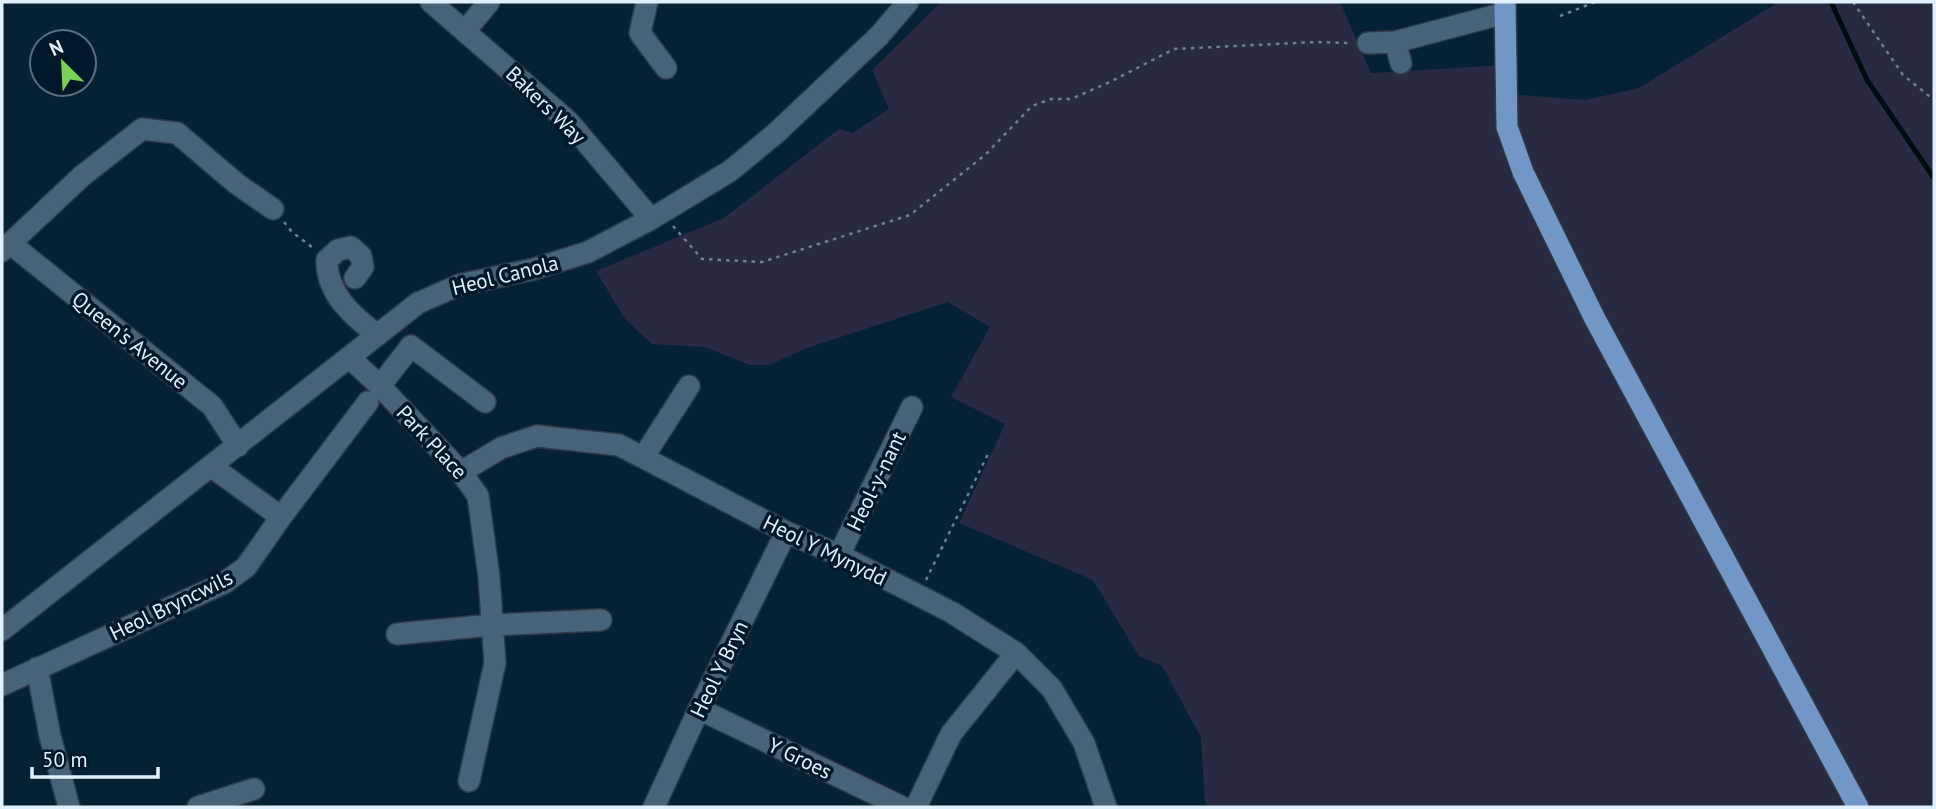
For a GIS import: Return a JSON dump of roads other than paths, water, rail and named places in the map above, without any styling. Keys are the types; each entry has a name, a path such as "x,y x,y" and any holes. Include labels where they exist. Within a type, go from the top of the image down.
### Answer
{"main road":[{"path":"1505,7 1507,127 1523,172 1594,317 1858,807"}],"street":[{"name":"Bakers Way","path":"431,2 569,122 656,216"},
{"path":"465,31 489,2"},
{"path":"647,2 640,33 666,68"},
{"name":"Heol Canola","path":"2,631 418,303 439,292 471,282 562,261 588,252 656,216 730,171 775,134 879,36 908,2"},
{"path":"1368,43 1395,42 1505,7"},
{"path":"1395,42 1401,63"},
{"path":"7,248 82,176 142,129 177,133 237,184 273,209"},
{"path":"355,278 363,267 361,256 351,247 338,250 327,260 327,274 339,298 355,318 378,335"},
{"name":"Queen's Avenue","path":"7,248 212,406 238,446"},
{"name":"Heol Bryncwils","path":"2,685 224,583 246,567 363,402 411,345 485,402"},
{"name":"Park Place","path":"350,358 363,402 461,472 478,496 489,577 495,663 465,771"},
{"path":"644,456 689,386"},
{"name":"Heol-y-nant","path":"839,555 912,407"},
{"name":"Heol Y Mynydd","path":"461,472 501,448 537,436 619,445 786,532 839,555 951,612 1016,653 1052,689 1084,743 1106,807"},
{"path":"212,467 281,517"},
{"name":"Heol Y Bryn","path":"654,807 786,532"},
{"path":"397,634 492,625 601,620"},
{"path":"916,807 951,734 1016,653"},
{"path":"37,668 50,736 69,807"},
{"name":"Y Groes","path":"699,709 902,807"},
{"path":"198,807 254,789"}],"waterway":[{"path":"1831,2 1867,80 1934,178"}]}
